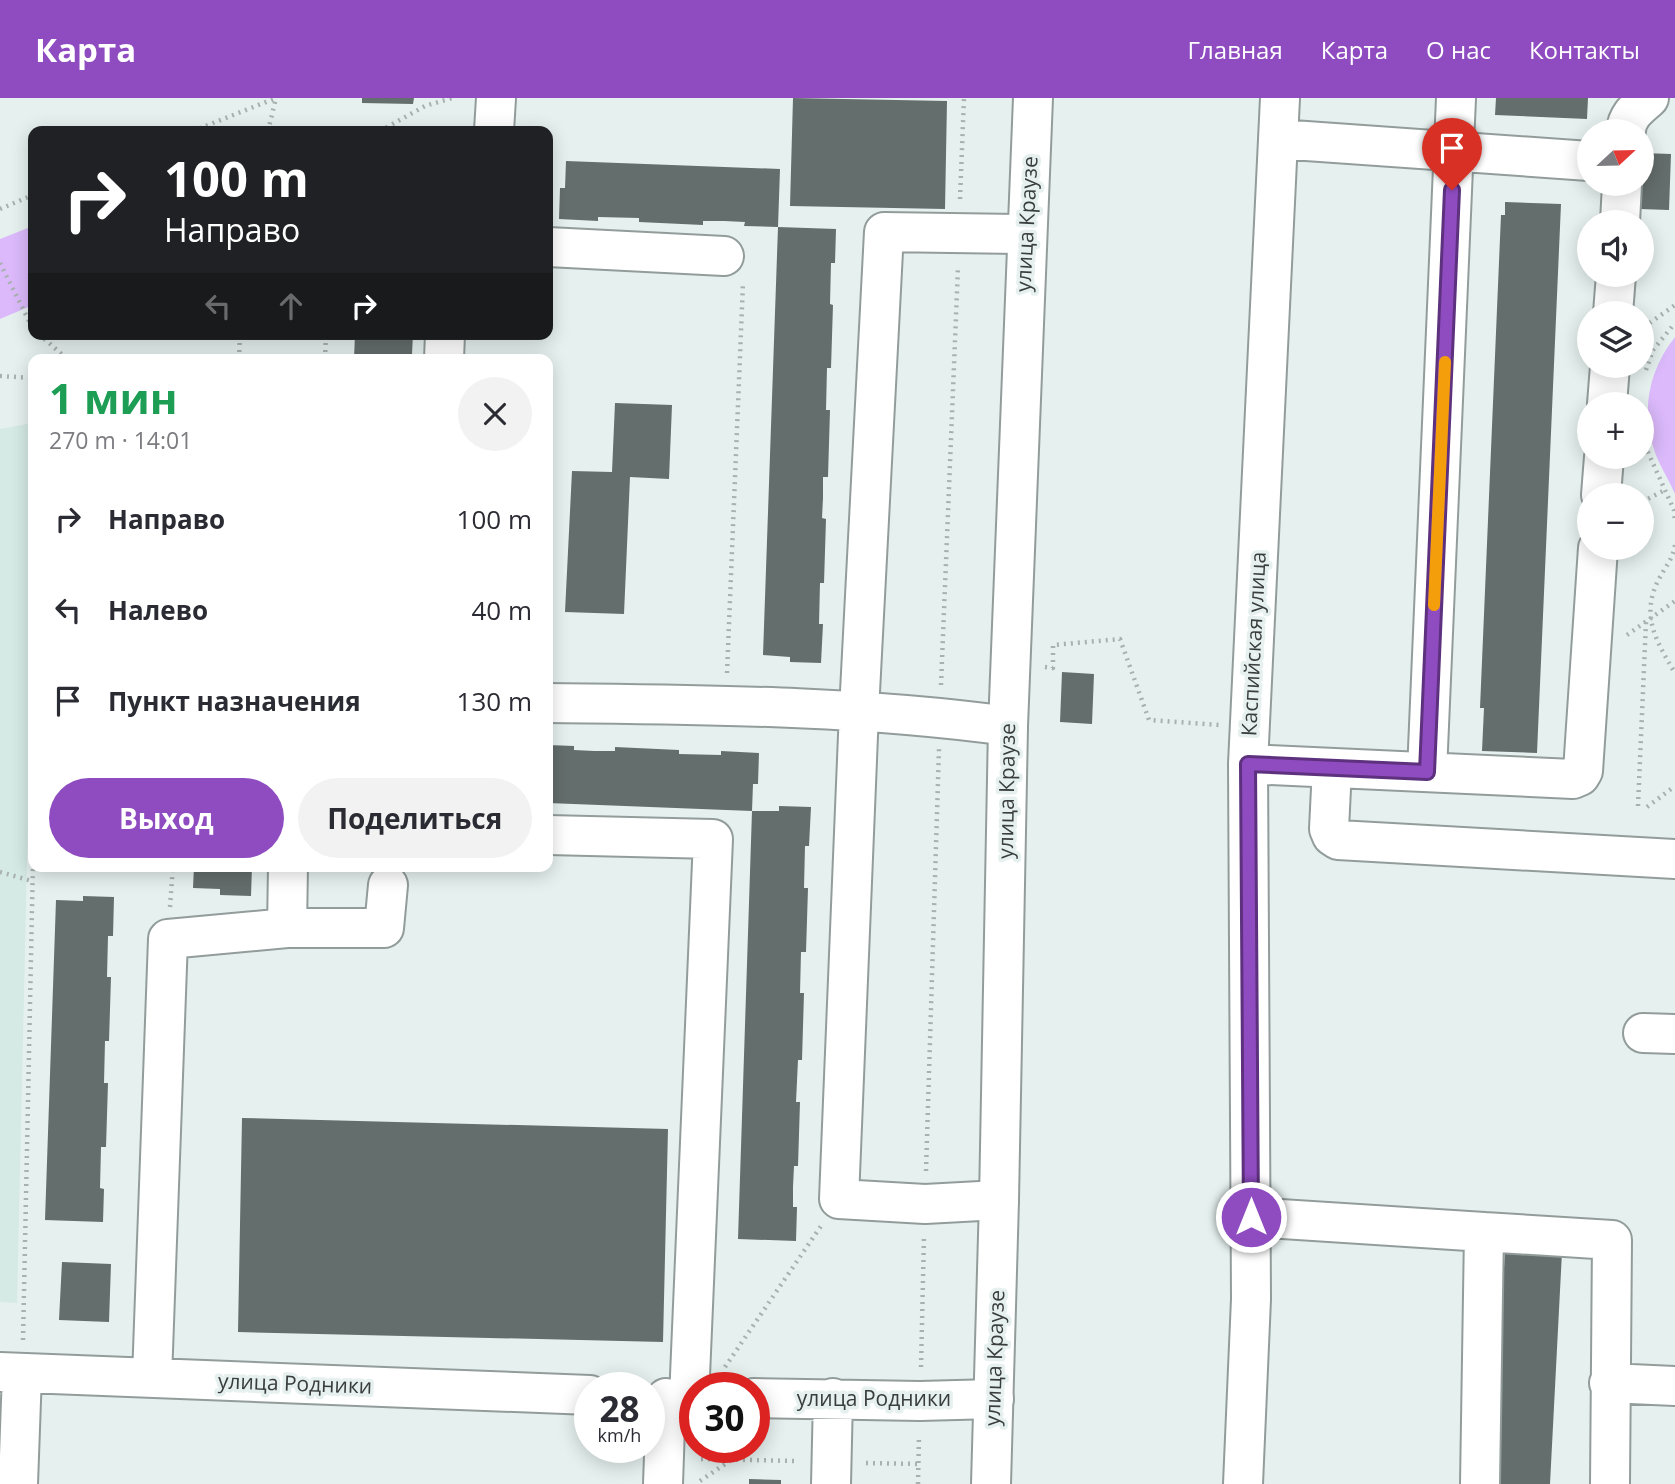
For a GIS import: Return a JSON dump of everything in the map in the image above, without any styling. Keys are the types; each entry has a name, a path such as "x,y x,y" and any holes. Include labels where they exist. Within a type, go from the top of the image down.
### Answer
{"street":[{"path":"494,126 496,98"},
{"name":"улица Краузе","path":"991,1484 1008,726 1033,98"},
{"name":"Каспийская улица","path":"1243,1484 1251,1299 1249,746 1280,98"},
{"path":"1427,772 1456,98"},
{"path":"1629,119 1630,114 1649,98"},
{"path":"1278,139 1577,159"},
{"path":"999,1200 925,1204 839,1199 859,711 884,232 1026,234"},
{"path":"553,247 724,256"},
{"path":"1249,746 1332,768 1573,779 1580,776 1583,771 1597,560"},
{"path":"553,704 859,711 940,716 1008,726"},
{"path":"1332,768 1329,829 1332,836 1338,840 1675,859"},
{"path":"553,835 713,839 685,1372"},
{"path":"288,872 288,928"},
{"path":"152,1378 168,939 288,928 384,928 388,885"},
{"path":"1251,1217 1612,1240 1610,1484"},
{"path":"1480,1484 1484,1232"},
{"path":"11,1373 18,1484"},
{"name":"улица Родники","path":"11,1373 574,1394"},
{"path":"1609,1383 1675,1386"},
{"name":"улица Родники","path":"770,1398 920,1401 994,1399"},
{"path":"832,1473 833,1398"},
{"path":"681,1482 682,1463"}],"path":[{"path":"206,126 276,98"},
{"path":"269,126 276,98"},
{"path":"389,126 425,106 452,98"},
{"path":"918,1484 940,716 964,98"},
{"path":"0,209 28,197"},
{"path":"724,256 743,270 725,706"},
{"path":"0,263 28,319"},
{"path":"1654,320 1675,305"},
{"path":"1654,348 1675,323"},
{"path":"46,340 61,354"},
{"path":"0,376 28,378"},
{"path":"1654,466 1674,510 1675,522"},
{"path":"1654,496 1665,490"},
{"path":"1639,806 1650,596 1674,556 1675,545"},
{"path":"1590,662 1675,601"},
{"path":"1649,620 1675,673"},
{"path":"1053,668 1053,645 1120,639 1149,720 1249,746"},
{"path":"1647,807 1675,786"},
{"path":"0,872 32,881"},
{"path":"11,1373 32,872"},
{"path":"701,1372 839,1199"},
{"path":"681,1482 724,1463"},
{"path":"761,1463 832,1473 918,1464"}],"shaded area":[{"path":"28,228 28,307 0,319 0,239"},
{"path":"1675,337 1675,494 1654,449 1654,392 1650,392 1665,351"},
{"path":"28,424 28,820 17,1303 0,1302 0,429"}],"building":[{"path":"362,98 414,98 413,104 362,103"},
{"path":"793,98 947,101 945,209 790,206"},
{"path":"1496,98 1588,98 1587,119 1495,115"},
{"path":"1654,153 1671,154 1669,210 1640,209 1640,196 1654,196"},
{"path":"566,161 780,169 778,227 744,226 745,222 724,221 703,221 703,225 639,222 639,218 598,217 598,221 559,219 560,188 565,188"},
{"path":"1505,202 1561,204 1537,753 1482,751 1484,708 1480,708 1501,215 1505,215"},
{"path":"778,227 836,229 835,263 831,263 831,368 827,368 826,410 830,410 828,477 823,477 822,518 826,519 824,583 820,583 819,624 823,624 821,663 790,662 790,657 763,655"},
{"path":"355,340 413,340 412,354 354,354"},
{"path":"615,403 672,405 669,479 630,477 624,614 565,612 572,471 612,472"},
{"path":"1062,672 1094,674 1092,724 1060,722"},
{"path":"553,745 574,746 574,750 594,751 615,751 615,747 679,750 679,754 721,755 721,751 759,753 758,784 753,784 752,811 553,803"},
{"path":"779,806 811,807 809,846 805,846 804,888 808,888 806,952 801,952 800,993 804,993 802,1060 798,1060 798,1166 794,1166 793,1187 793,1207 797,1207 796,1241 738,1239 752,811 779,811"},
{"path":"194,872 252,872 251,896 220,895 220,889 193,888"},
{"path":"83,896 114,897 113,936 108,936 107,977 111,977 109,1041 105,1041 104,1083 108,1083 106,1147 101,1147 103,1222 45,1220 56,900 83,901"},
{"path":"242,1118 668,1129 663,1342 238,1332"},
{"path":"1505,1249 1562,1252 1550,1484 1493,1484"},
{"path":"62,1262 111,1264 109,1322 59,1320"},
{"path":"749,1479 781,1480 781,1484 749,1484"}],"slow traffic":[{"path":"1434,605 1445,362"}],"route":[{"path":"1251,1217 1248,764 1427,772 1452,190"}]}
